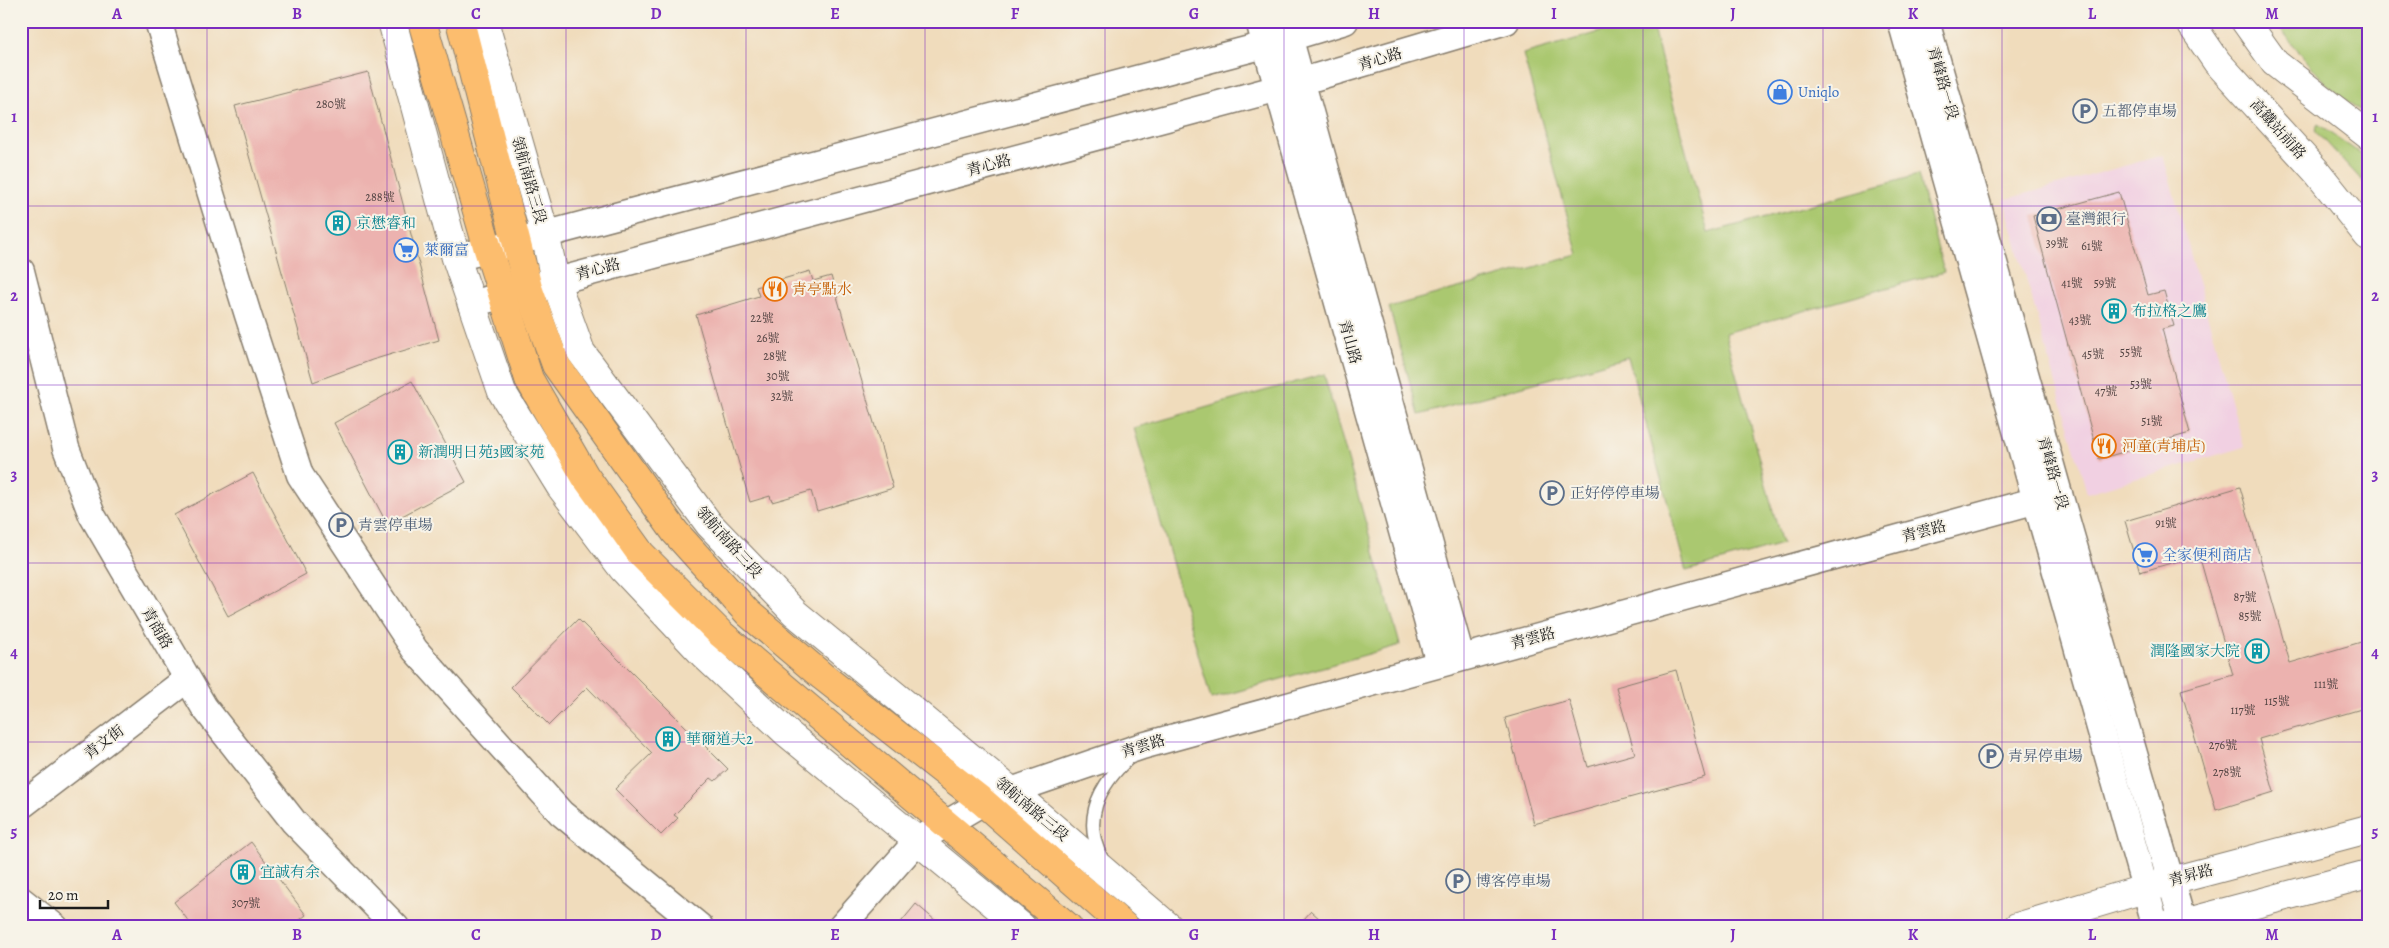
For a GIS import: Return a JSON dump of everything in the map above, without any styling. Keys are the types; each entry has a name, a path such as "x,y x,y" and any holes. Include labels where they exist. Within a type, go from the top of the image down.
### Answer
{"main road":[{"name":"領航南路三段","path":"422,21 488,249 516,291 556,366 674,532 748,612 822,676 983,802 1125,927"},
{"name":"領航南路三段","path":"460,21 518,241 516,291 529,379 585,476 641,554 721,634 1068,927"}],"street":[{"path":"158,21 248,315 300,475 422,657 561,813 700,927"},
{"path":"392,21 456,258 502,392 560,486 623,569 703,654 782,727 1022,927"},
{"name":"領航南路三段","path":"484,21 556,280 581,352 709,524 795,614 1011,791 1169,927"},
{"path":"456,258 1274,31 1345,21"},
{"name":"青心路","path":"471,304 1290,85 1506,21"},
{"name":"青峰路一段","path":"1901,21 2047,498 2184,925"},
{"name":"青峰路一段","path":"1926,21 2154,926"},
{"name":"高鐵站前路","path":"2188,21 2217,62 2316,172 2368,236"},
{"path":"2245,21 2275,63 2368,135"},
{"name":"青山路","path":"1274,31 1450,660"},
{"name":"青商路","path":"21,271 66,448 92,515 204,708 294,822 396,927"},
{"name":"青雲路","path":"1011,791 1142,746 1450,660 2047,498"},
{"name":"青文街","path":"21,806 187,679"},
{"path":"841,927 917,841 983,802"},
{"name":"青昇路","path":"2016,927 2171,880 2368,828"},
{"path":"2154,926 2184,925 2368,874"},
{"path":"21,900 56,927"}],"lane":[{"path":"1113,879 1098,850 1093,823 1099,793 1115,770 1142,746"},
{"path":"983,802 1011,791"}],"shaded area":[{"name":"布拉格之鷹","path":"2163,155 2244,447 2087,493 2004,200"}],"green space":[{"path":"1639,21 1651,21 1708,233 1918,175 1944,272 1725,333 1782,544 1686,571 1628,357 1419,415 1389,307 1578,255 1523,54"},
{"path":"2274,21 2368,21 2368,117 2326,84"},
{"path":"2318,124 2368,159 2368,187 2315,130"},
{"path":"1324,374 1400,645 1211,699 1134,428"}],"building":[{"name":"京懋睿和","path":"368,72 439,340 372,360 313,382 235,106"},
{"name":"布拉格之鷹","path":"2119,192 2148,295 2164,291 2174,326 2162,329 2190,433 2099,459 2033,216"},
{"path":"810,271 813,281 831,276 893,488 817,511 811,491 772,502 770,496 750,502 696,315 759,296 756,287"},
{"name":"新潤明日苑3國家苑","path":"412,381 466,482 387,524 334,423"},
{"path":"253,473 306,574 228,616 174,515"},
{"name":"潤隆國家大院","path":"2240,487 2290,663 2368,640 2368,707 2259,739 2274,792 2216,810 2181,690 2233,675 2199,555 2140,572 2125,521"},
{"name":"華爾道夫2","path":"578,619 728,769 715,781 711,778 674,815 678,818 661,835 615,789 652,753 587,687 549,725 511,687"},
{"path":"1676,670 1705,777 1534,824 1505,718 1569,700 1588,767 1635,754 1616,687"},
{"name":"宜誠有余","path":"251,842 306,915 291,927 193,927 174,902"},
{"path":"916,904 943,927 897,927"},
{"path":"1311,911 1329,927 1297,927"},
{"path":"2349,920 2350,927 2326,927 2326,926"}],"place":[{"name":"Uniqlo","path":"1780,92"},
{"name":"五都停車場","path":"2085,111"},
{"name":"臺灣銀行","path":"2049,219"},
{"name":"京懋睿和","path":"338,223"},
{"name":"萊爾富","path":"406,250"},
{"name":"青亭點水","path":"775,289"},
{"name":"布拉格之鷹","path":"2114,311"},
{"name":"河童(青埔店)","path":"2104,446"},
{"name":"新潤明日苑3國家苑","path":"400,452"},
{"name":"正好停停車場","path":"1552,493"},
{"name":"青雲停車場","path":"341,525"},
{"name":"全家便利商店","path":"2145,555"},
{"name":"潤隆國家大院","path":"2257,651"},
{"name":"華爾道夫2","path":"668,739"},
{"name":"青昇停車場","path":"1991,756"},
{"name":"宜誠有余","path":"243,872"},
{"name":"博客停車場","path":"1458,881"}]}
